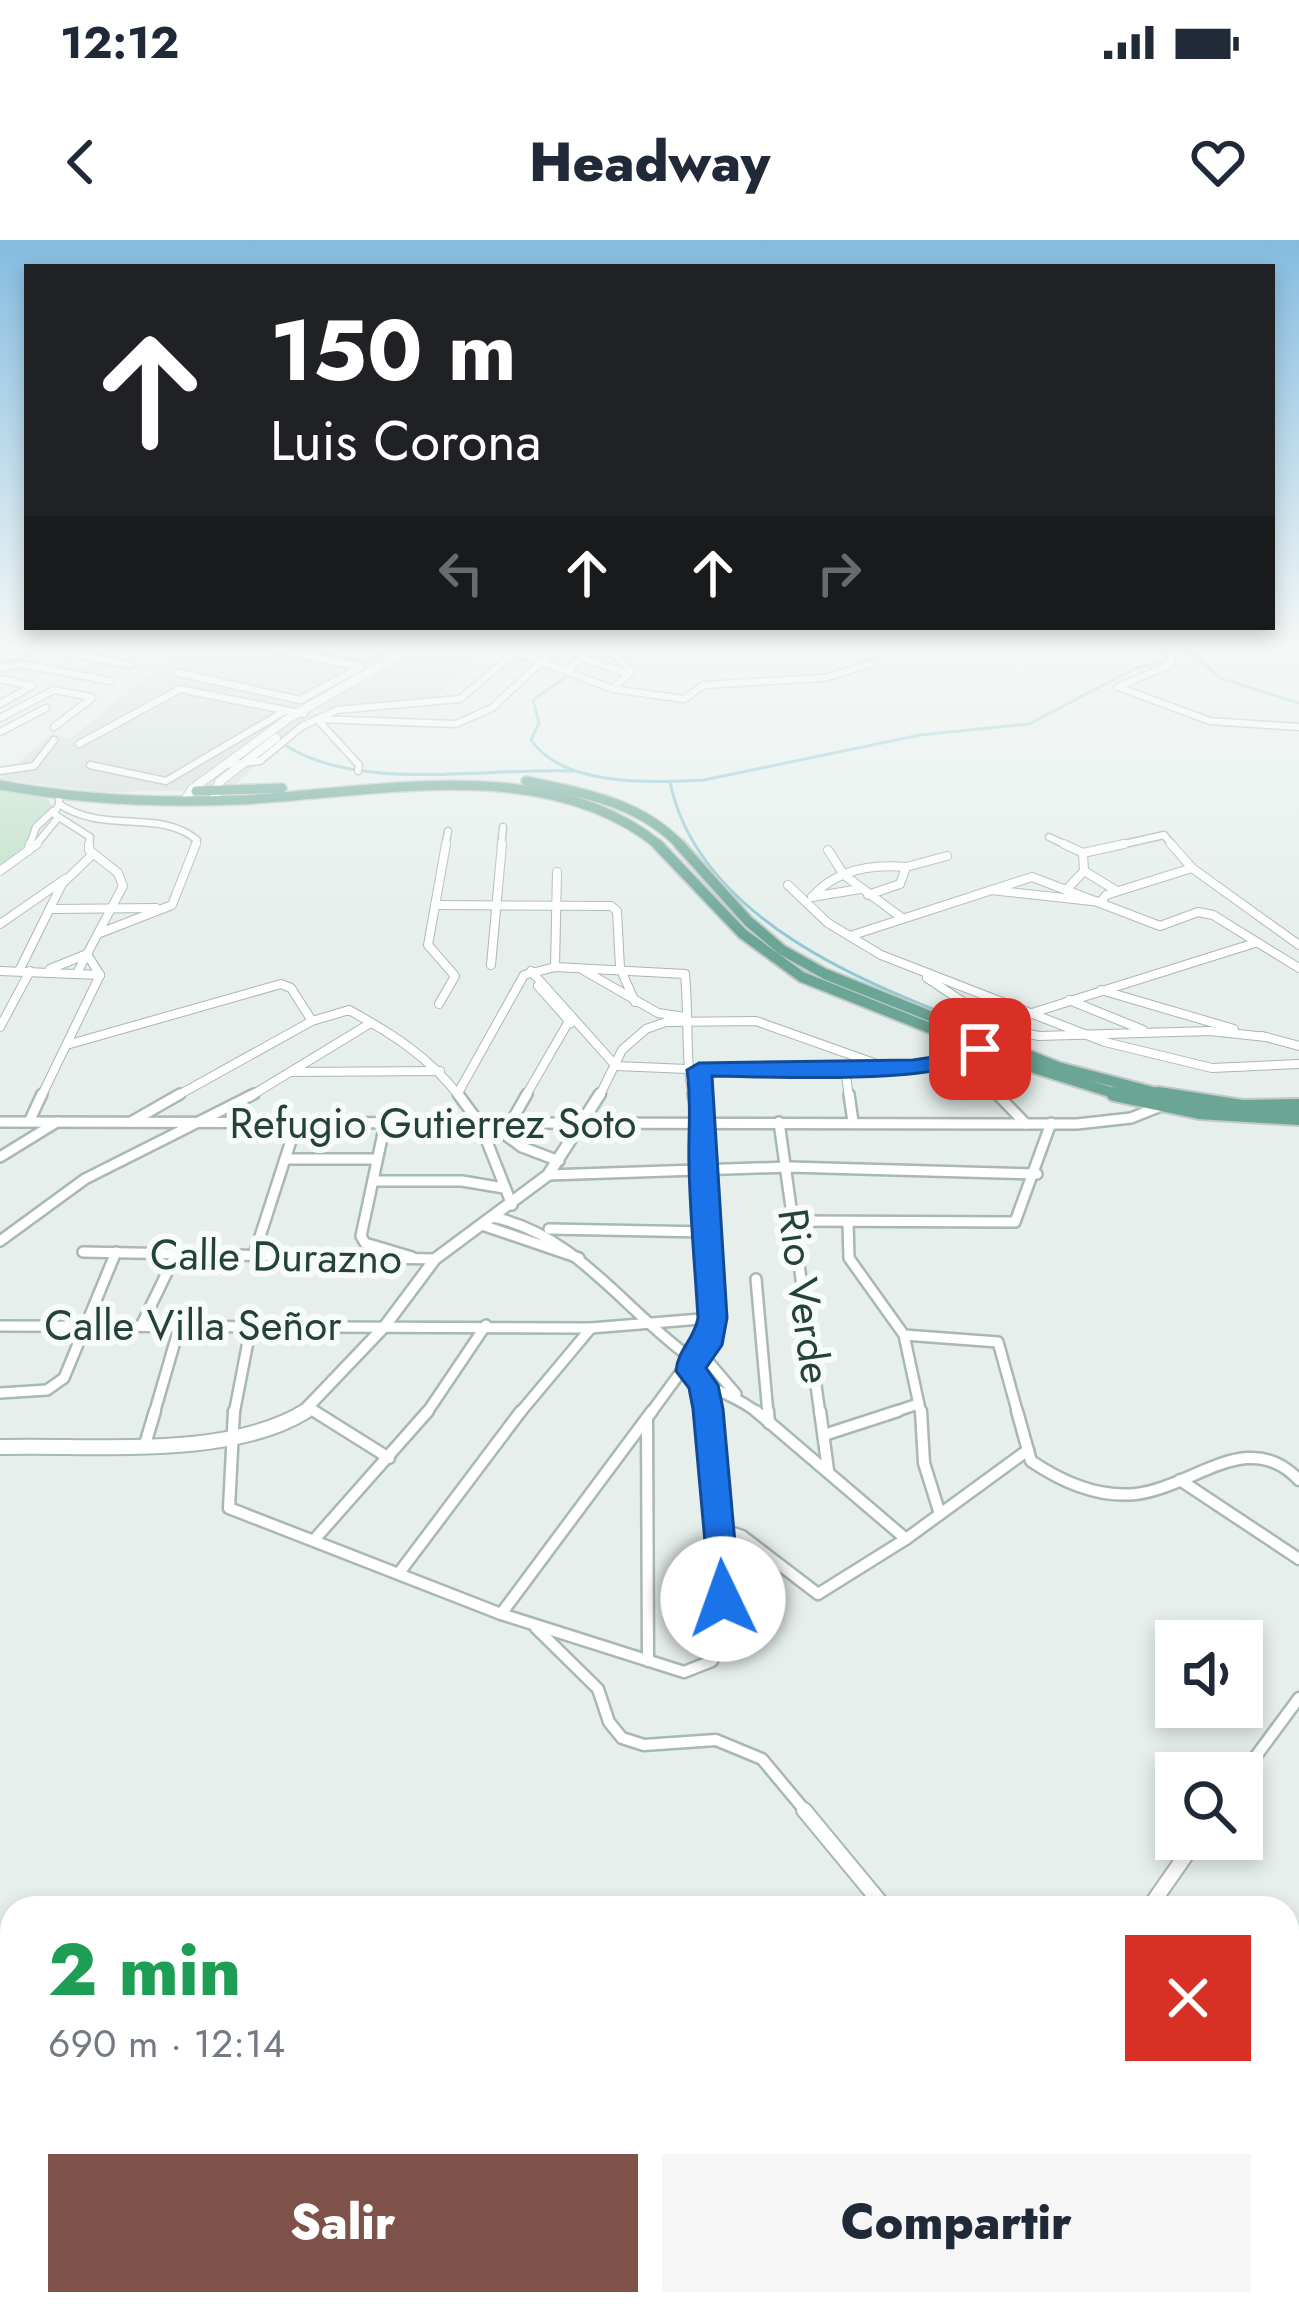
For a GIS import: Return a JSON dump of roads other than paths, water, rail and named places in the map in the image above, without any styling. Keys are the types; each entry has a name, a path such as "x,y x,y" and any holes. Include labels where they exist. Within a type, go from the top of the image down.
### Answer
{"main road":[{"path":"6,781 186,796 258,744"},
{"path":"216,795 267,744"},
{"path":"216,795 481,779 553,784 600,796 662,825 748,921 782,950 825,974 1163,1104 1299,1106"},
{"path":"6,781 58,807 186,796 486,787 592,805 650,833 731,925 769,956 848,999 980,1049 1205,1117 1299,1118"},
{"path":"769,956 782,950"}],"street":[{"path":"6,781 46,761 53,744"},
{"path":"90,765 172,780 231,744"},
{"path":"225,765 260,761 281,744"},
{"path":"337,744 358,771"},
{"path":"58,807 91,837 93,854 118,873 123,886 77,973"},
{"path":"0,871 27,856 58,807"},
{"path":"58,807 102,826 169,824 191,831 197,847 167,908 100,933"},
{"path":"491,965 503,827"},
{"path":"439,1004 455,976 428,945 448,830"},
{"path":"1049,838 1083,853 1164,835 1192,868 1299,945"},
{"path":"828,850 844,875 902,918"},
{"path":"1054,900 1084,871 1083,853"},
{"path":"0,924 93,854"},
{"path":"806,904 844,875 866,867 906,867 947,856"},
{"path":"813,896 900,884 906,867"},
{"path":"984,890 1101,902 1117,891 1192,868"},
{"path":"1084,871 1117,891"},
{"path":"555,968 557,872"},
{"path":"19,971 68,877"},
{"path":"849,937 1032,877 1165,926 1198,912 1213,915 1299,968"},
{"path":"788,885 849,937 911,968 1081,1034 1192,1066 1299,1064"},
{"path":"435,905 603,904 616,910 620,968 635,1002"},
{"path":"54,909 167,908"},
{"path":"991,1039 1032,1013 1255,944"},
{"path":"42,972 87,954"},
{"path":"87,954 100,975"},
{"path":"911,968 1004,1029 1039,1036 1210,1031 1266,1037"},
{"path":"581,969 635,1002 685,1020"},
{"path":"0,971 100,975"},
{"path":"0,1027 30,971"},
{"path":"531,971 616,1066 687,1069"},
{"path":"458,1094 514,986 531,971 682,971 685,1020 699,1070 712,1318 708,1345 692,1358 501,1614"},
{"path":"29,1122 100,975"},
{"path":"540,981 538,988 599,1044"},
{"path":"70,1044 270,985 291,988 312,1021"},
{"path":"1101,990 1299,1046"},
{"path":"1069,1000 1153,1034"},
{"path":"131,1122 312,1021 344,1010 402,1039 440,1071 486,1125 522,1147 560,1161"},
{"path":"0,1448 233,1440 281,1426 310,1408 385,1326 429,1260 512,1205 560,1161 631,1039 646,1029 685,1020 756,1021 888,1068"},
{"path":"511,1122 569,1021"},
{"path":"0,1241 85,1179 197,1124 369,1024"},
{"path":"699,1070 888,1068 967,1059 980,1049"},
{"path":"692,1055 687,1069 701,1127"},
{"path":"967,1059 992,1083 1002,1106 1026,1124"},
{"path":"845,1069 853,1122"},
{"path":"291,1072 440,1071"},
{"name":"Refugio Gutierrez Soto","path":"0,1122 486,1125 586,1121 701,1127 779,1122 1026,1124 1100,1121 1163,1104"},
{"path":"0,1156 57,1122"},
{"path":"254,1256 297,1122"},
{"name":"Rio Verde","path":"779,1122 789,1167 828,1470"},
{"path":"794,1221 1018,1219 1051,1123"},
{"path":"385,1124 361,1236 365,1243 429,1260"},
{"path":"486,1125 512,1205"},
{"path":"285,1159 377,1159"},
{"path":"548,1174 789,1167 1037,1174"},
{"path":"373,1181 462,1181 504,1188"},
{"path":"488,1221 544,1229 707,1232"},
{"path":"488,1221 580,1258"},
{"path":"848,1223 849,1258 904,1336 924,1463 940,1514"},
{"path":"544,1229 646,1325 692,1358 707,1360 723,1372 736,1394 906,1539"},
{"name":"Calle Durazno","path":"83,1252 429,1260"},
{"path":"0,1393 56,1386 116,1252"},
{"path":"141,1326 177,1252"},
{"path":"756,1279 769,1423"},
{"name":"Calle Villa Señor","path":"0,1326 486,1324 591,1328 712,1318"},
{"path":"314,1540 436,1402 486,1324"},
{"path":"251,1326 234,1404 226,1495 230,1508 501,1614 685,1672 703,1670 722,1651 724,1634 719,1528 703,1385"},
{"path":"146,1441 179,1328"},
{"path":"399,1573 561,1358 591,1328"},
{"path":"904,1336 998,1342 1031,1461 1082,1491 1151,1492 1240,1456 1268,1454 1290,1466 1299,1480"},
{"path":"692,1358 691,1371 703,1385 736,1394"},
{"path":"824,1435 918,1404"},
{"path":"310,1408 388,1458"},
{"path":"647,1418 649,1661"},
{"path":"719,1528 742,1536 818,1594 906,1539 1028,1450"},
{"path":"1180,1480 1299,1558"},
{"path":"532,1624 598,1689 609,1722 622,1738 644,1744 716,1740 762,1759 875,1896"},
{"path":"1259,1752 1299,1698"},
{"path":"1157,1896 1182,1860"}],"waterway":[{"path":"535,744 564,766 635,781 704,780 877,744"},
{"path":"285,745 315,760 386,773 573,771"},
{"path":"670,782 687,831 716,874 753,910 844,969 989,1031"}]}
